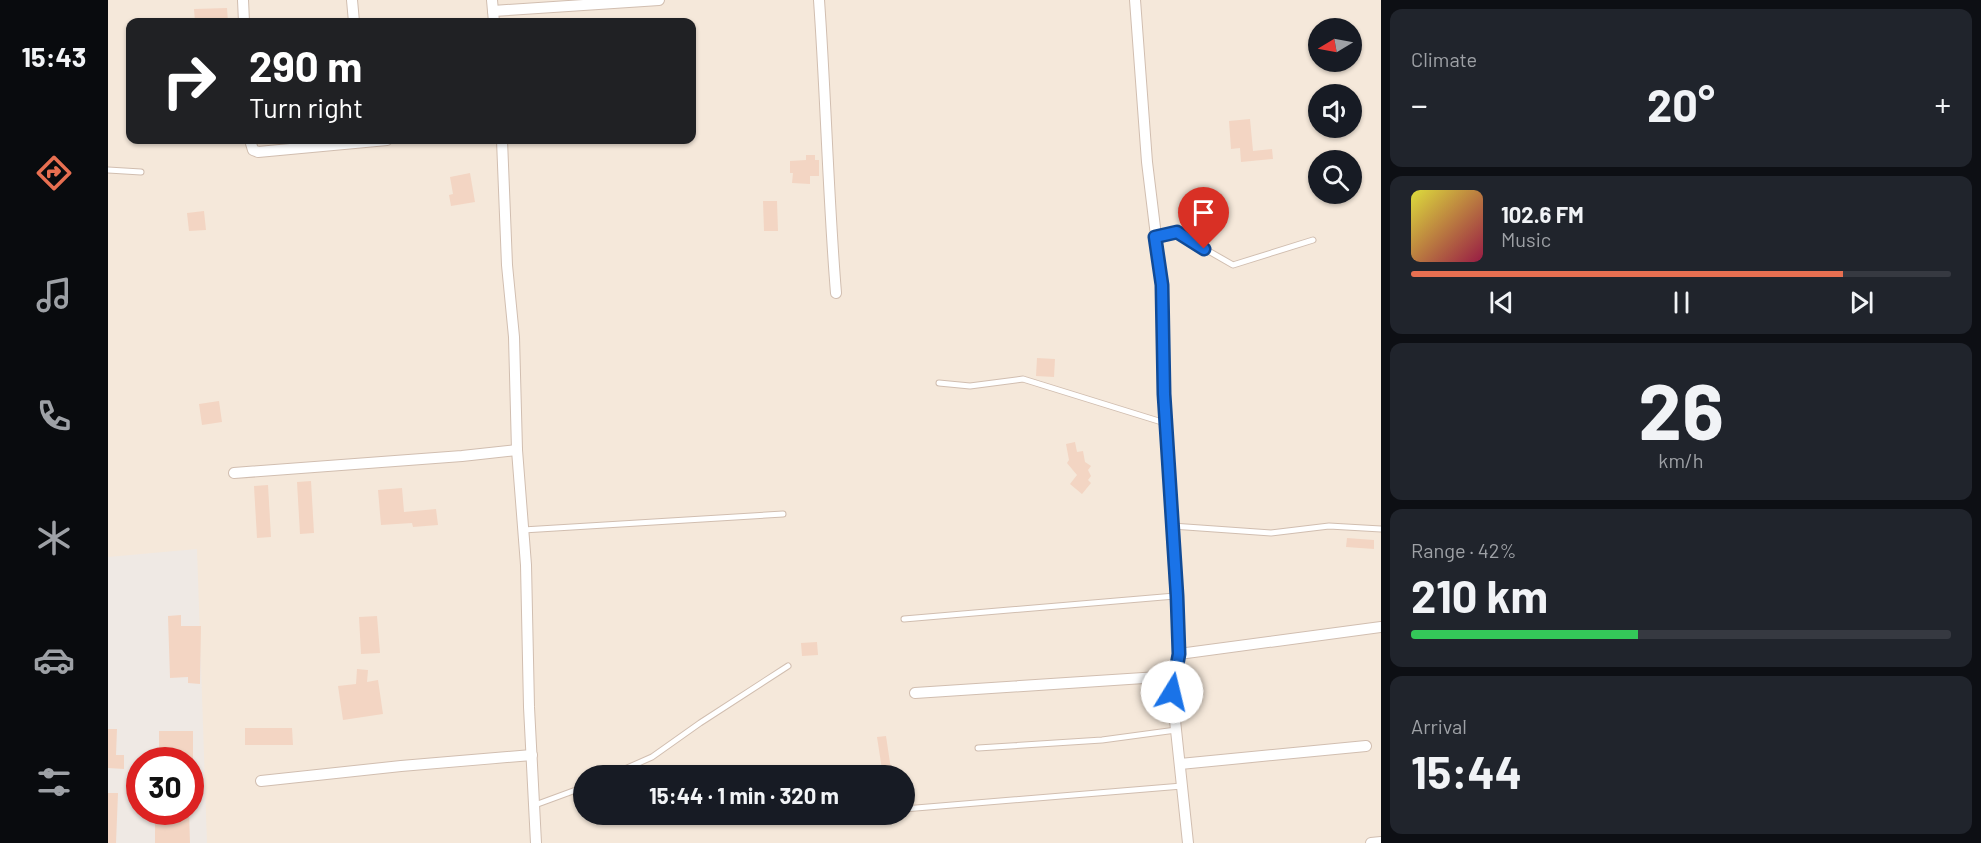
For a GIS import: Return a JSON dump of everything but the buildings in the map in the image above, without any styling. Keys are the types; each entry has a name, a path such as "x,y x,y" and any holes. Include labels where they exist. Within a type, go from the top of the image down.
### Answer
{"street":[{"path":"243,0 244,18"},
{"path":"352,0 354,18"},
{"path":"493,5 658,0"},
{"path":"819,0 829,205 836,293"},
{"path":"1135,0 1155,237 1162,285 1164,394 1179,654 1172,692 1188,843"},
{"path":"251,144 252,150 258,152 333,144"},
{"path":"502,144 507,265 514,337 517,450 526,565 529,707 536,843"},
{"path":"234,473 517,450"},
{"path":"1179,654 1381,627"},
{"path":"915,693 1174,676"},
{"path":"1180,764 1366,746"},
{"path":"261,781 532,755"},
{"path":"1371,843 1381,842"}],"lane":[{"path":"108,171 141,172"},
{"path":"1155,237 1177,232 1233,265 1313,240"},
{"path":"939,383 970,386 1023,379 1166,423"},
{"path":"523,530 783,514"},
{"path":"1172,526 1271,533 1329,526 1381,529"},
{"path":"904,619 1177,596"},
{"path":"634,765 652,757 788,666"},
{"path":"978,748 1102,740 1176,730"},
{"path":"915,808 1182,786"},
{"path":"534,806 573,791"}],"shaded area":[{"path":"108,0 1381,0 1381,843 108,843"},
{"path":"197,549 204,747 126,747 126,825 204,825 204,755 207,843 108,843 108,557"}],"route":[{"path":"1172,692 1179,654 1177,596 1164,394 1162,285 1155,237 1177,232 1204,249"}]}
